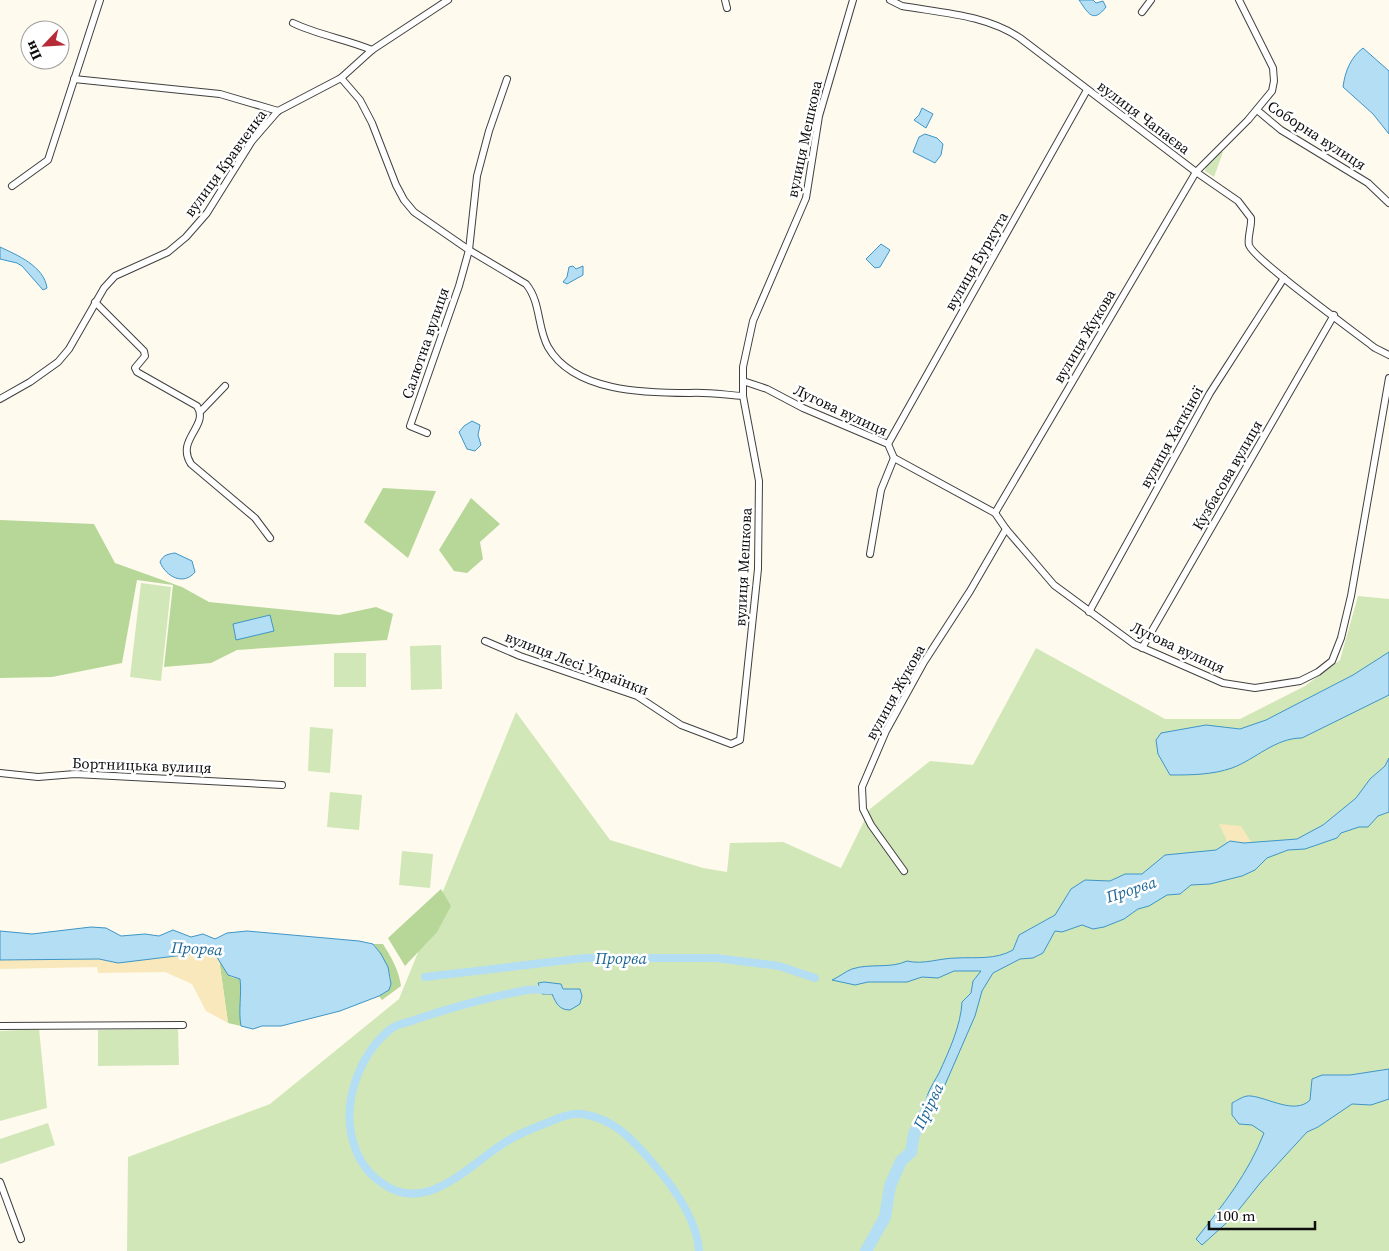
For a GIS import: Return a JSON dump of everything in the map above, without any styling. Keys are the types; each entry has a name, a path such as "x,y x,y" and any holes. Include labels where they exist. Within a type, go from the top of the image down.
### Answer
{"street":[{"path":"12,186 48,160 100,0"},
{"name":"вулиця Кравченка","path":"0,399 30,382 58,362 69,349 104,288 116,276 168,252 186,238 207,213 252,141 278,111 341,78 372,50 448,0"},
{"path":"725,0 727,8"},
{"name":"вулиця Мешкова","path":"740,740 758,569 759,481 743,396 743,366 753,321 806,198 819,116 853,0"},
{"name":"вулиця Чапаєва","path":"890,0 902,6 988,22 1005,28 1247,210 1252,225 1249,246 1284,278 1375,348 1389,354"},
{"path":"1142,12 1151,0"},
{"name":"Соборна вулиця","path":"1239,0 1273,68 1274,81 1272,91 1257,110 1281,130 1368,183 1389,204"},
{"path":"293,23 311,32 343,38 372,50"},
{"path":"341,78 364,108 404,200 428,223 526,284 533,293 542,332 548,347 571,372 630,391 743,396"},
{"path":"74,79 220,94 278,111"},
{"name":"Салютна вулиця","path":"427,433 410,426 469,250 478,176 489,130 506,79"},
{"name":"вулиця Буркута","path":"888,444 1087,90"},
{"name":"вулиця Жукова","path":"995,513 1196,172 1257,110"},
{"name":"вулиця Хаткіної","path":"1089,612 1210,393 1284,278"},
{"path":"95,302 144,351 145,356 135,368 136,372 197,406 201,412"},
{"name":"Кузбасова вулиця","path":"1142,648 1334,315"},
{"name":"Лугова вулиця","path":"743,381 767,389 803,408 888,444 894,458 995,513 1006,529 1054,585 1089,612 1142,648 1223,683 1255,688 1300,681 1318,672 1332,661 1341,638 1352,596 1389,378"},
{"path":"224,386 201,412 200,418 185,448 186,457 191,464 255,518 270,538"},
{"path":"870,554 881,490 894,458"},
{"name":"вулиця Жукова","path":"904,871 871,825 863,809 862,787 886,731 924,662 970,591 1006,529"},
{"name":"вулиця Лесі Українки","path":"485,641 520,656 637,696 681,724 732,744 740,740"},
{"name":"Бортницька вулиця","path":"0,773 38,777 75,774 282,785"},
{"path":"0,1026 183,1024"},
{"path":"0,1182 20,1239"}],"green space":[{"path":"1223,152 1214,177 1205,171 1206,167"},
{"path":"383,488 436,491 408,558 364,522"},
{"path":"471,498 500,524 480,542 483,559 467,573 454,571 439,550"},
{"path":"0,520 94,524 115,563 182,587 209,602 339,615 376,607 393,614 387,640 237,650 211,663 164,667 173,585 137,580 122,663 52,677 0,678"},
{"path":"141,583 171,587 161,681 130,677"},
{"path":"1358,596 1389,599 1389,1251 127,1251 128,1157 270,1104 399,999 516,712 610,840 703,868 727,872 730,843 783,842 841,868 870,809 930,761 973,765 1036,648 1165,719 1240,719 1305,686 1340,660"},
{"path":"441,645 442,689 411,690 410,646"},
{"path":"334,653 366,653 366,687 334,687"},
{"path":"310,727 333,729 330,773 308,771"},
{"path":"330,792 362,795 359,830 327,827"},
{"path":"402,851 433,854 430,888 399,885"},
{"path":"441,889 451,906 437,932 405,966 388,938"},
{"path":"373,944 383,944 397,969 401,986 382,1000 379,996 389,989 391,978 380,952"},
{"path":"219,959 231,977 240,979 241,1026 228,1023"},
{"path":"39,1029 47,1108 0,1121 0,1031"},
{"path":"178,1029 179,1065 98,1066 98,1030"},
{"path":"48,1123 55,1145 0,1164 0,1139"}],"sand":[{"path":"1219,824 1241,826 1251,842 1228,843"},
{"path":"201,953 215,954 219,959 228,1023 206,1011 192,984 165,972 98,973 97,967 0,969 0,960 11,958 99,959 118,963"}],"water":[{"path":"1079,0 1093,0 1096,3 1103,1 1106,7 1098,15 1094,16 1088,12"},
{"path":"1363,48 1389,71 1389,134 1373,114 1343,87 1349,65"},
{"path":"922,108 933,114 926,128 914,120"},
{"path":"925,134 937,138 943,144 941,155 935,163 913,152 919,137"},
{"path":"881,244 890,250 880,267 875,268 866,259"},
{"path":"0,247 35,267 45,280 47,288 43,290 22,266 0,259"},
{"path":"573,266 576,269 583,266 583,275 567,284 563,282 567,277 569,267"},
{"path":"472,421 480,425 478,435 481,445 475,451 467,449 459,432"},
{"path":"175,553 192,561 195,572 191,576 181,579 166,572 160,562 164,556"},
{"path":"270,615 274,631 236,640 233,624"},
{"path":"1389,652 1389,695 1302,738 1283,741 1232,768 1193,775 1170,775 1158,754 1156,740 1161,733 1206,725 1240,729 1266,720 1353,675"},
{"path":"1389,758 1389,812 1378,816 1368,827 1359,827 1341,833 1337,838 1305,849 1288,850 1267,858 1255,870 1242,876 1210,884 1191,885 1180,894 1167,895 1149,906 1138,909 1124,919 1104,927 1093,929 1082,925 1062,932 1055,931 1043,953 1033,958 1020,959 993,973 982,991 975,1016 941,1094 926,1113 927,1097 954,1038 962,1002 971,993 973,981 981,971 954,971 938,978 922,977 907,982 868,982 855,985 832,980 859,967 894,965 907,961 919,962 950,958 986,957 1006,953 1013,950 1019,935 1055,915 1071,889 1085,880 1110,881 1125,874 1142,874 1165,855 1216,850 1230,841 1244,843 1297,839 1323,825 1356,798 1370,779 1385,766"},
{"path":"91,927 106,928 121,936 145,934 159,936 173,930 191,937 203,934 215,939 227,933 247,931 359,941 373,944 381,954 388,967 391,984 389,990 379,996 340,1011 281,1026 262,1026 253,1029 241,1026 240,979 228,975 215,954 201,953 118,963 99,959 0,960 0,931 32,934"},
{"path":"538,983 561,984 563,989 580,989 582,996 580,1004 570,1010 561,1007 552,994 542,994"},
{"path":"1389,1069 1389,1099 1371,1105 1352,1104 1318,1127 1307,1132 1261,1182 1233,1217 1202,1245 1196,1239 1243,1176 1264,1133 1252,1125 1239,1124 1232,1115 1232,1103 1243,1097 1251,1096 1289,1106 1297,1106 1310,1100 1312,1079 1322,1075 1350,1075"}],"waterway":[{"name":"Прорва","path":"425,977 585,958 716,958 779,966 815,978"},
{"path":"550,990 527,990 499,996 456,1007 392,1028 372,1049 364,1062 353,1090 350,1104 351,1133 361,1161 370,1173 382,1183 397,1191 413,1194 428,1191 458,1177 504,1143 522,1133 569,1115 582,1114 593,1116 621,1131 637,1145 660,1171 689,1215 694,1227 699,1251"},
{"name":"Прірва","path":"866,1251 885,1217 890,1186 901,1161 911,1152 914,1134 933,1098"}]}
